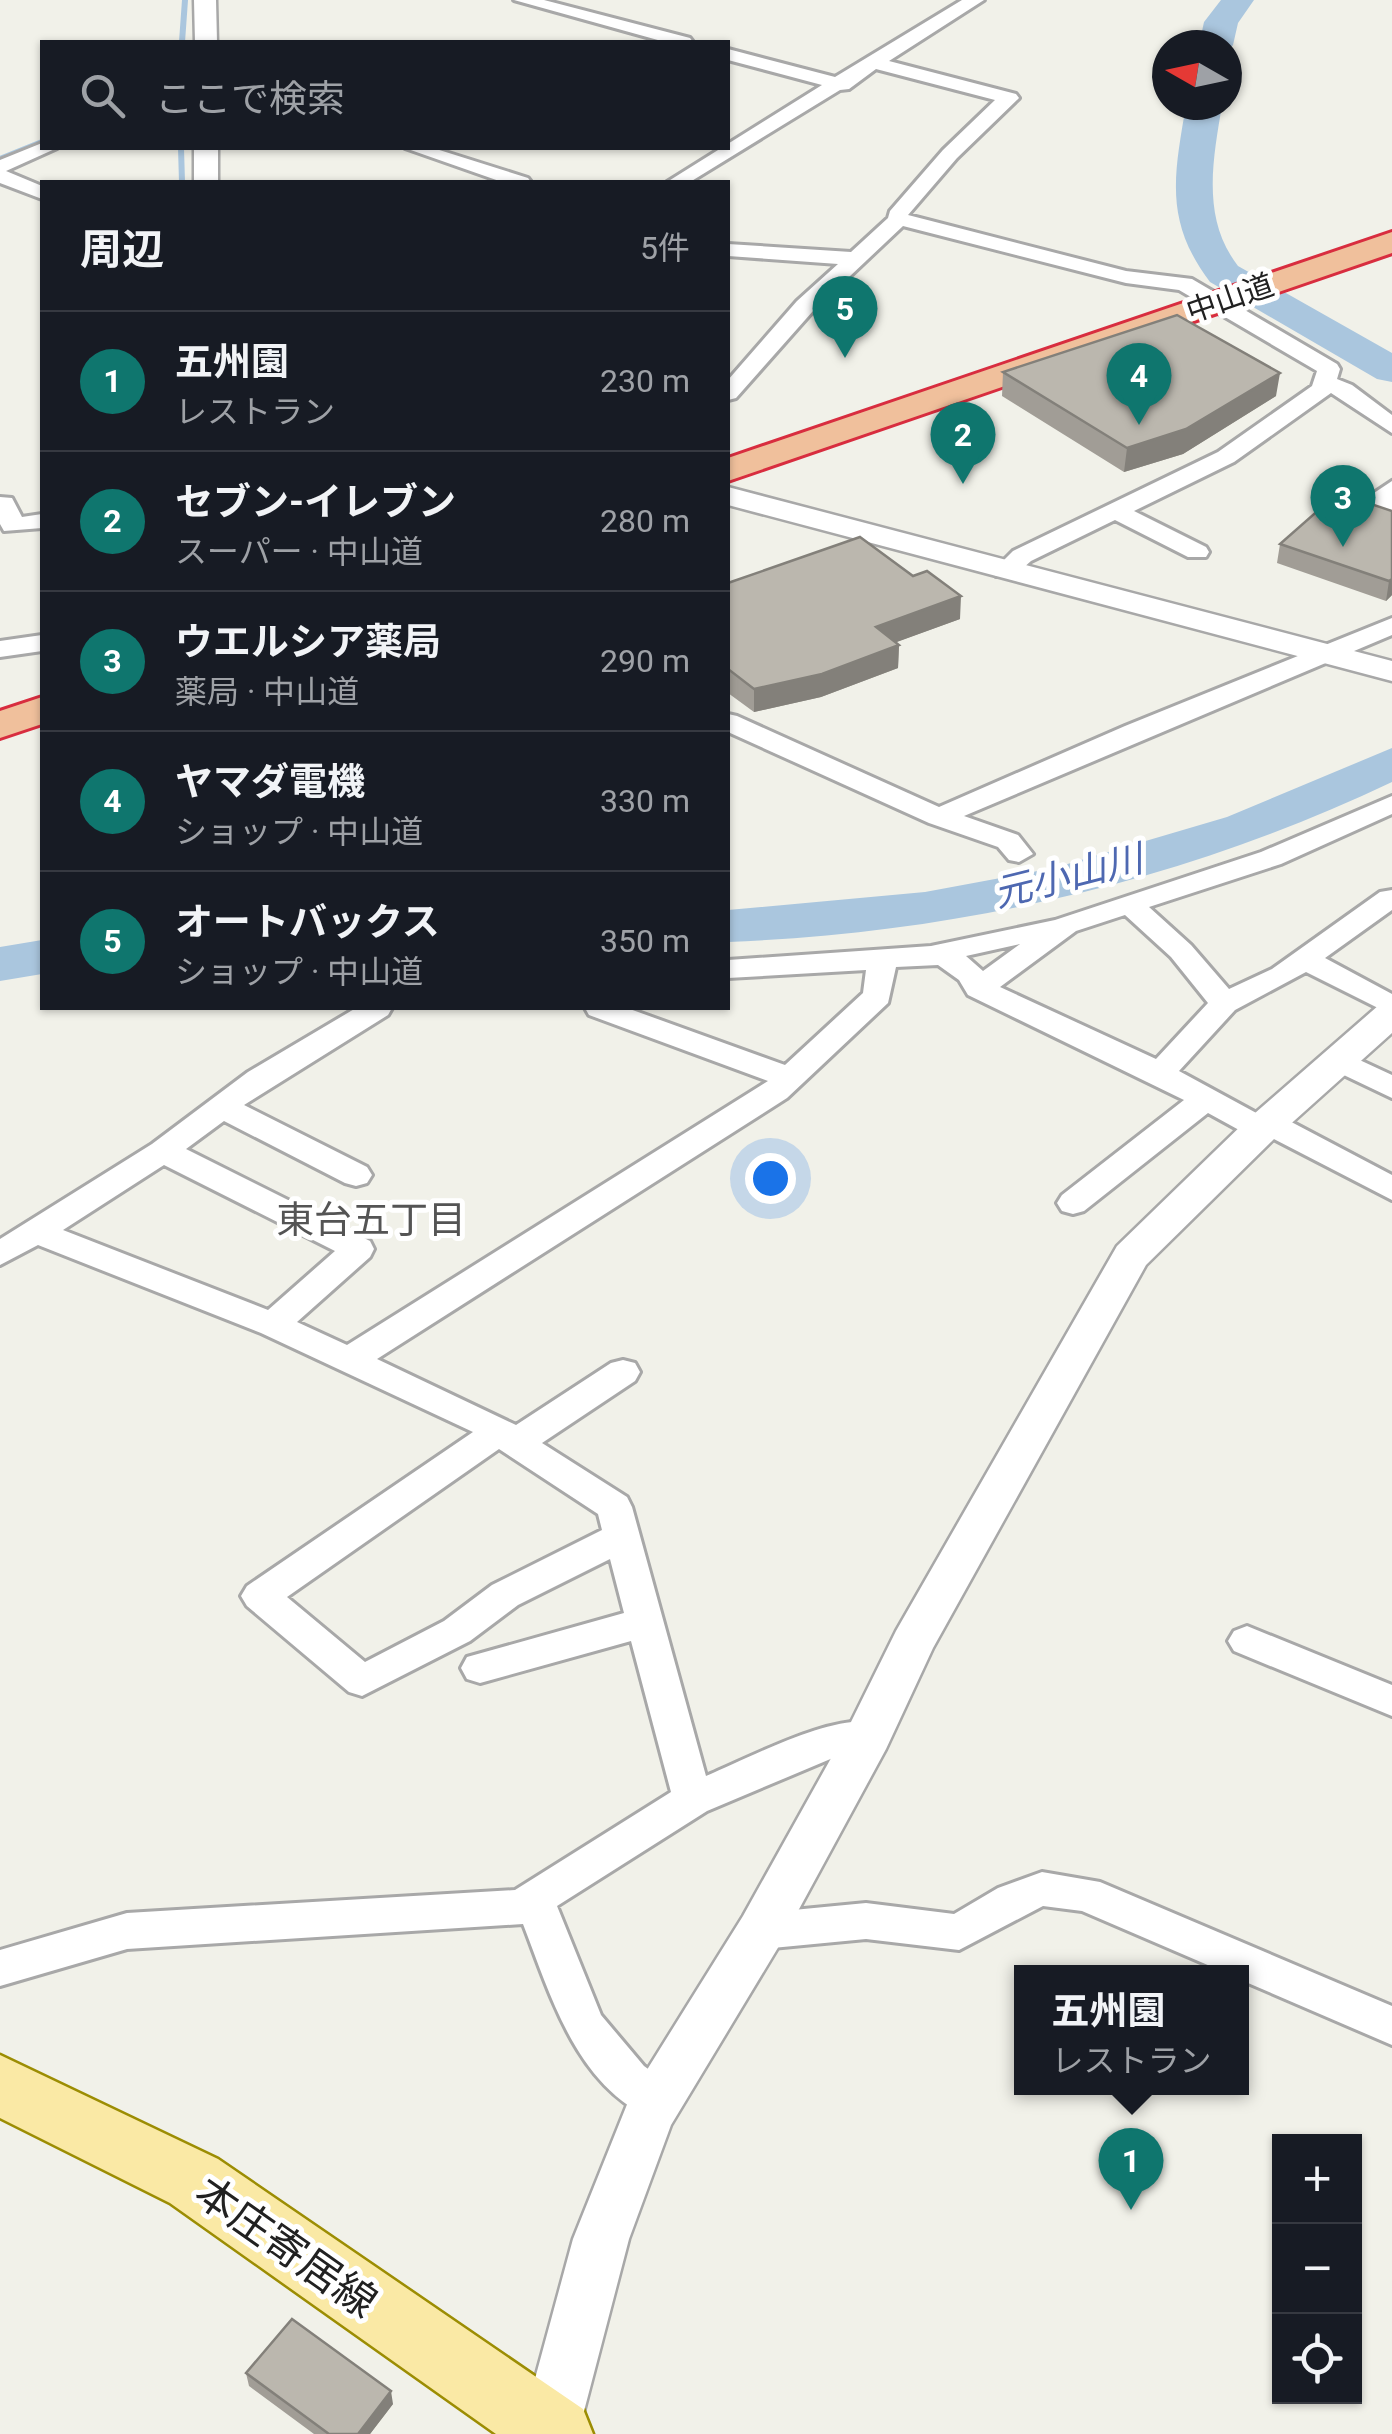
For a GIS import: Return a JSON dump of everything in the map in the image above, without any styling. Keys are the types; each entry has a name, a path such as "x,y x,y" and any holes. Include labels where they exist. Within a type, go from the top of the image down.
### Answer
{"highway":[{"name":"中山道","path":"730,469 1392,242"},
{"path":"0,724 40,711"}],"main road":[{"name":"本庄寄居線","path":"0,2086 194,2182 552,2432"}],"street":[{"path":"206,0 206,40"},
{"path":"524,0 676,40"},
{"path":"680,180 976,0"},
{"path":"730,55 842,84"},
{"path":"876,63 1010,98 938,163 897,215 899,219"},
{"path":"0,167 42,150"},
{"path":"206,150 206,180"},
{"path":"420,150 515,180"},
{"path":"0,176 40,192"},
{"path":"730,390 854,259 899,219"},
{"path":"899,219 1126,277 1184,284 1329,369 1322,389 1226,457 1022,556 1004,571"},
{"path":"730,250 854,259"},
{"path":"1324,382 1344,390 1392,426"},
{"path":"1392,488 1377,499 1392,507"},
{"path":"730,497 1392,671"},
{"path":"4,503 13,526 40,522"},
{"path":"1114,510 1197,552"},
{"path":"939,817 1392,626"},
{"path":"0,649 40,643"},
{"path":"730,723 939,817 1008,841 1019,854"},
{"path":"730,969 940,953 1066,925 1271,858 1392,804"},
{"path":"1160,1074 1224,1003 1282,976 1390,898"},
{"path":"1130,904 1181,951 1224,1003"},
{"path":"979,988 1066,925"},
{"path":"940,953 970,972 979,988 1392,1188"},
{"path":"552,2432 601,2239 658,2102 761,1931 869,1736 922,1627 1130,1256 1265,1126 1390,1017 1304,959"},
{"path":"349,1360 776,1091 877,996 882,960"},
{"path":"0,1254 162,1151 260,1079 374,1010"},
{"path":"605,1010 790,1078"},
{"path":"1338,1060 1392,1088"},
{"path":"1074,1204 1205,1098"},
{"path":"222,1107 356,1176"},
{"path":"162,1151 358,1250 273,1325"},
{"path":"37,1232 273,1325 349,1360 507,1437 614,1507 693,1799"},
{"path":"622,1372 507,1437 260,1596 362,1681 457,1631 505,1595 622,1536"},
{"path":"480,1668 645,1622"},
{"path":"1247,1641 1392,1701"},
{"path":"0,1968 127,1931 522,1907 693,1799 836,1740 869,1736"},
{"path":"761,1931 866,1921 958,1932 1012,1900 1042,1890 1086,1894 1392,2026"},
{"path":"534,1899 584,2026 630,2080 658,2102"}],"building":[{"path":"1177,315 1280,373 1186,429 1127,448 1003,372"},
{"path":"1338,493 1392,511 1389,581 1280,544"},
{"path":"860,537 913,576 927,571 961,596 876,627 899,645 822,674 754,689 730,671 730,582"},
{"path":"292,2319 391,2391 358,2434 329,2434 246,2373"}],"waterway":[{"path":"182,40 185,0"},
{"name":"元小山川","path":"1219,30 1238,0"},
{"name":"元小山川","path":"1202,120 1194,172 1195,215 1200,236 1224,274 1392,370"},
{"path":"0,159 40,143"},
{"path":"181,150 182,180"},
{"name":"元小山川","path":"730,926 925,908 1054,884 1245,828 1392,763"},
{"name":"元小山川","path":"0,964 40,957"}],"place":[{"name":"オートバックス","path":"845,358"},
{"name":"ヤマダ電機","path":"1139,425"},
{"name":"セブン-イレブン","path":"963,484"},
{"name":"ウエルシア薬局","path":"1343,547"},
{"name":"五州園","path":"1131,2210"}],"district":[{"name":"東台五丁目","path":"371,1220"}]}
